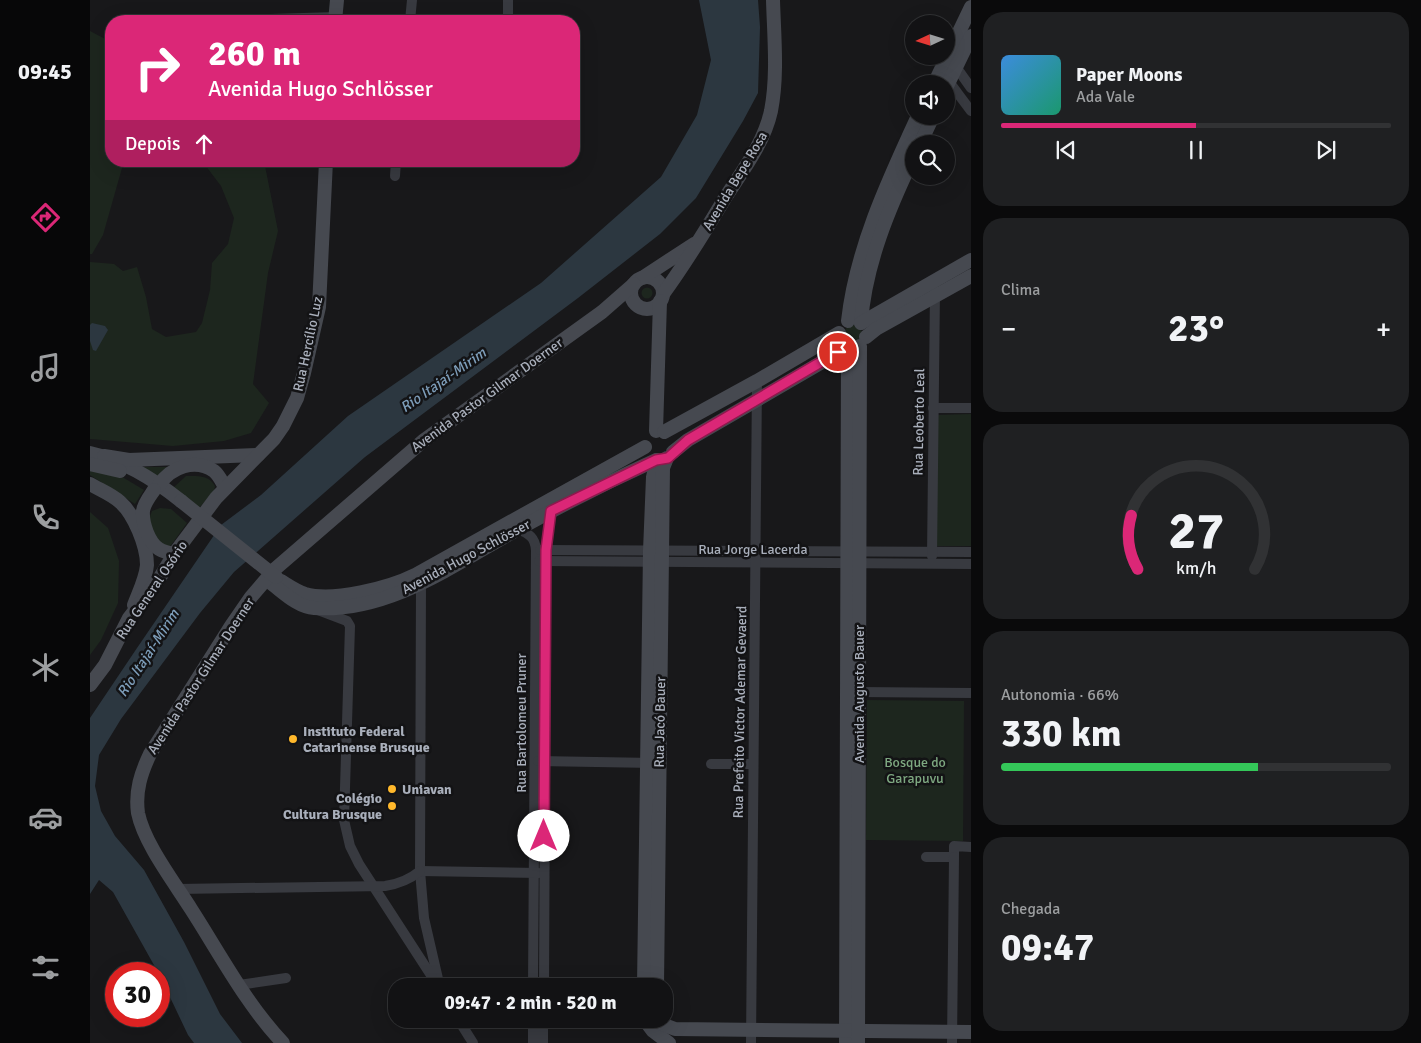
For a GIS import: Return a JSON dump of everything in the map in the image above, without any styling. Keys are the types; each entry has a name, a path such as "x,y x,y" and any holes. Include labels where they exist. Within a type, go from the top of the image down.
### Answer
{"main road":[{"path":"336,15 337,0"},
{"name":"Avenida Bepe Rosa","path":"662,298 686,264 698,241 753,155 767,127 775,80 773,0"},
{"path":"955,40 971,7"},
{"path":"952,75 971,36"},
{"path":"938,75 942,65"},
{"path":"855,322 854,283 905,165"},
{"name":"Rua Hercílio Luz","path":"199,520 225,488 258,455 283,426 297,398 319,307 326,167"},
{"path":"855,322 864,295 878,226"},
{"name":"Avenida Bepe Rosa","path":"638,281 698,241"},
{"path":"660,432 673,440 674,448 663,457 649,455 645,447 647,439 660,432 757,382 838,333 842,325 885,310 971,260"},
{"name":"Avenida Hugo Schlösser","path":"274,581 294,601 313,608 353,605 381,600 420,583 551,511 663,457 757,399 858,343 971,276"},
{"path":"659,339 652,321 632,299 631,289 638,281 651,278 658,282 662,298 659,339 660,432"},
{"name":"Avenida Pastor Gilmar Doerner","path":"283,1043 261,1017 239,985 151,846 138,814 138,784 142,769 230,626 251,597 276,569 402,458 602,312 638,281"},
{"path":"864,295 870,304 877,309 885,310"},
{"path":"641,308 653,308 662,298"},
{"name":"Avenida Pastor Gilmar Doerner","path":"602,312 641,308"},
{"path":"838,333 840,342 858,343 865,329 855,322"},
{"name":"Avenida Augusto Bauer","path":"852,1037 853,557 858,343"},
{"name":"Avenida Hugo Schlösser","path":"274,581 313,596 359,592 394,585 645,447"},
{"path":"97,454 130,460 258,455"},
{"path":"97,454 157,488 274,581"},
{"name":"Rua Jacó Bauer","path":"644,978 653,763 657,556 653,477 663,457"},
{"path":"213,458 226,468 228,473 225,488"},
{"path":"90,464 131,475 157,488"},
{"path":"145,575 160,579 152,543 146,531 143,510 146,501 170,472 179,467 200,465 216,472 225,488"},
{"path":"90,484 113,497 126,508 137,528 143,545 147,564 130,618"},
{"name":"Rua General Osório","path":"90,685 105,665 130,618 160,579 174,554 199,520"},
{"path":"152,543 158,549 174,554"},
{"name":"Avenida Augusto Bauer","path":"853,655 859,692 853,821"},
{"name":"Rua Jacó Bauer","path":"653,763 657,978"},
{"path":"659,1028 669,1043"},
{"path":"673,1028 751,1036 952,1037 971,1032"}],"street":[{"path":"411,15 412,0"},
{"path":"508,0 508,15"},
{"path":"956,67 971,88"},
{"path":"940,70 943,75"},
{"path":"955,93 971,111"},
{"path":"395,176 396,167"},
{"name":"Rua Leoberto Leal","path":"932,564 935,280"},
{"name":"Rua Prefeito Victor Ademar Gevaerd","path":"751,1036 757,382"},
{"path":"933,408 971,408"},
{"name":"Rua Bartolomeu Pruner","path":"535,978 538,969 541,550 551,511"},
{"path":"518,529 530,534 535,544 541,550"},
{"name":"Rua Jorge Lacerda","path":"541,550 755,563 932,552 971,552"},
{"name":"Rua Jorge Lacerda","path":"541,561 755,551 932,564 971,564"},
{"path":"420,583 420,871 424,918 437,978"},
{"path":"313,608 347,621 350,626 344,820 350,846 372,887 434,978"},
{"path":"859,692 971,693"},
{"path":"540,761 653,763"},
{"path":"711,764 753,764"},
{"path":"952,1037 954,846 971,847"},
{"path":"926,857 954,857"},
{"path":"178,889 372,887 400,884 411,879 420,871 539,873"},
{"name":"Rua Bartolomeu Pruner","path":"538,969 541,978"},
{"path":"239,985 286,978"},
{"path":"464,1028 473,1043"},
{"path":"535,1028 538,1042"},
{"path":"538,1042 541,1028"}],"green space":[{"path":"90,31 105,39 105,167 122,167 103,235 92,254 90,254"},
{"path":"207,167 265,167 278,231 268,273 253,384 269,403 251,433 224,441 173,446 90,439 90,262 114,264 123,271 137,267 146,297 152,329 166,337 196,332 202,323 210,290 212,263 228,244 234,218 221,186"},
{"path":"645,288 649,288 652,293 651,297 645,298 642,295 642,291"},
{"path":"853,325 859,328 862,334 859,340 853,343 847,340 844,334 847,328"},
{"path":"971,414 971,546 936,546 938,415"},
{"path":"90,467 124,478 144,490 135,504 90,475"},
{"path":"140,467 175,467 158,478"},
{"path":"186,476 206,478 213,482 215,486 214,491 199,508 173,488"},
{"path":"160,508 171,509 187,523 169,548 157,543 149,519 152,511"},
{"path":"90,512 108,528 119,561 118,603 101,640 90,655"},
{"name":"Bosque do Garapuvu","path":"867,700 964,701 963,841 866,840"}],"water":[{"name":"Rio Itajaí-Mirim","path":"699,0 758,0 760,27 758,93 696,198 660,234 578,298 365,457 234,572 200,613 121,719 99,755 95,786 101,811 115,836 144,870 184,942 220,1014 242,1043 194,1043 188,1035 170,997 170,962 152,962 113,892 99,880 90,894 90,718 221,525 261,495 348,416 541,283 661,177 697,115 711,60"},
{"path":"92,323 105,326 108,330 96,351 93,350 90,341 90,325"}],"place":[{"name":"Instituto Federal Catarinense Brusque","path":"293,739"},
{"name":"Uniavan","path":"392,789"},
{"name":"Colégio Cultura Brusque","path":"392,806"}],"route":[{"path":"544,836 546,537 551,511 656,460 668,458 688,440 838,352"}]}
